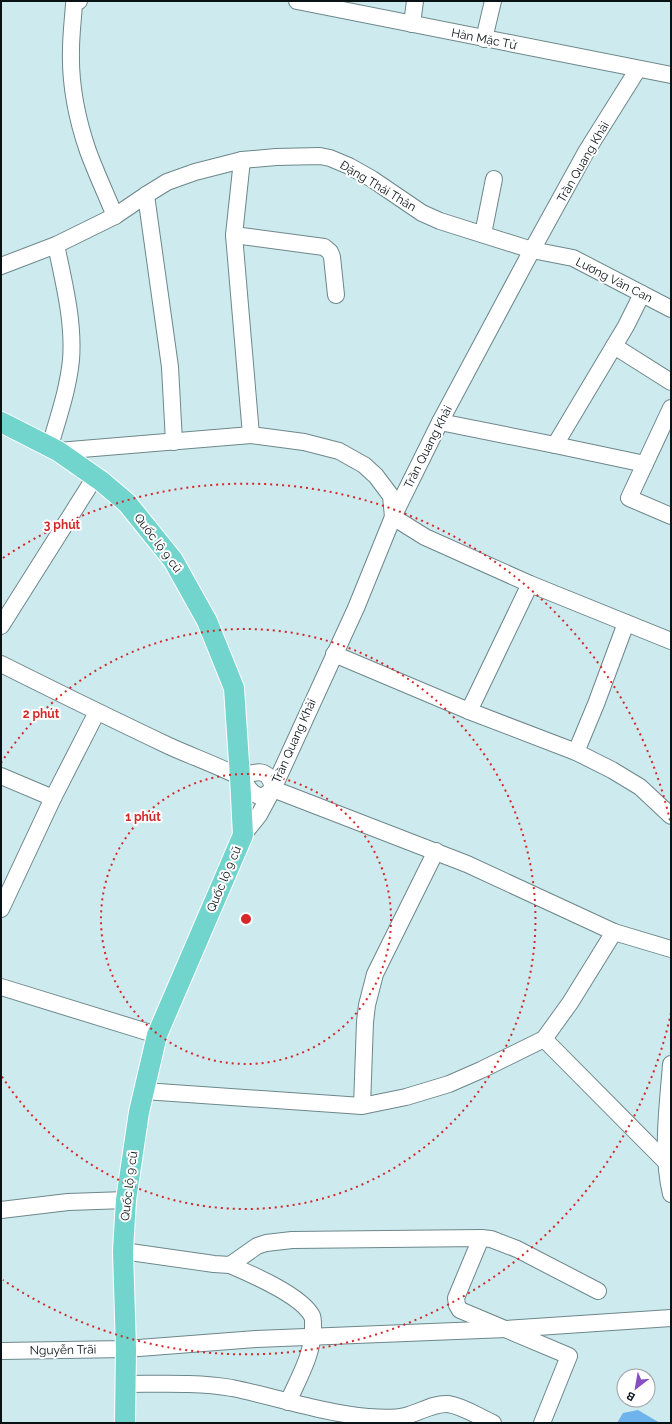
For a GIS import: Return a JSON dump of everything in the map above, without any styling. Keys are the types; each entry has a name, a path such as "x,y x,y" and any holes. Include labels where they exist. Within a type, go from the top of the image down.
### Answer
{"main road":[{"name":"Quốc lộ 9 cũ","path":"1,422 54,449 95,477 127,503 173,560 208,622 234,688 243,835 157,1035 139,1112 126,1200 123,1251 126,1349 125,1423"}],"street":[{"path":"79,1 74,4 71,50 72,76 77,109 88,152 115,216"},
{"name":"Hàn Mặc Tử","path":"297,1 638,70 671,75"},
{"path":"412,24 415,1"},
{"path":"484,38 493,1"},
{"name":"Trần Quang Khải","path":"243,835 259,815 273,789 356,608 393,517 440,422 586,152 638,70"},
{"name":"Đặng Thái Thân","path":"2,262 56,246 115,216 167,182 242,160 305,156 330,158 344,164 372,179 422,213 440,221 532,250"},
{"path":"242,160 234,235 251,435"},
{"path":"483,234 494,179"},
{"path":"146,195 170,366 174,442"},
{"path":"234,235 324,247 332,256 336,295"},
{"path":"56,246 69,312 72,344 68,382 54,449 174,442 251,435 304,442 339,451 364,465 376,476 391,496 393,517 425,537 530,584 671,641"},
{"name":"Lương Văn Can","path":"532,250 573,258 671,309"},
{"path":"555,445 626,326 642,294"},
{"path":"614,346 671,382"},
{"path":"671,408 630,498 671,516"},
{"path":"440,422 645,464"},
{"path":"1,626 95,477"},
{"path":"469,711 530,584"},
{"path":"576,752 596,704 626,623"},
{"path":"334,654 469,711 576,752 612,770 640,787 671,816"},
{"path":"1,664 97,712 184,753 240,777 248,789 256,796 263,797 273,789 467,864 614,932 671,949"},
{"path":"1,909 6,884 53,798 97,712"},
{"path":"1,776 53,798"},
{"path":"362,1106 365,1022 376,974 436,852"},
{"path":"144,1091 362,1106 406,1097 449,1084 544,1039 570,1003 614,932"},
{"path":"1,987 157,1035"},
{"path":"544,1039 668,1164"},
{"path":"671,1064 666,1144 671,1194"},
{"path":"1,1210 68,1202 126,1200"},
{"path":"230,1265 257,1246 266,1243 299,1240 482,1238 491,1239 517,1249 598,1291"},
{"path":"482,1238 456,1298 457,1305 460,1310 569,1356 542,1423"},
{"path":"123,1251 230,1265 252,1274 302,1304 312,1316 310,1352 288,1402"},
{"name":"Nguyễn Trãi","path":"1,1351 126,1349 256,1339 506,1329 671,1318"},
{"path":"126,1384 187,1384 232,1388 288,1402 368,1417 394,1418 438,1405 448,1404 460,1407 493,1423"}],"water":[{"path":"638,1410 660,1423 617,1423 623,1413"}]}
